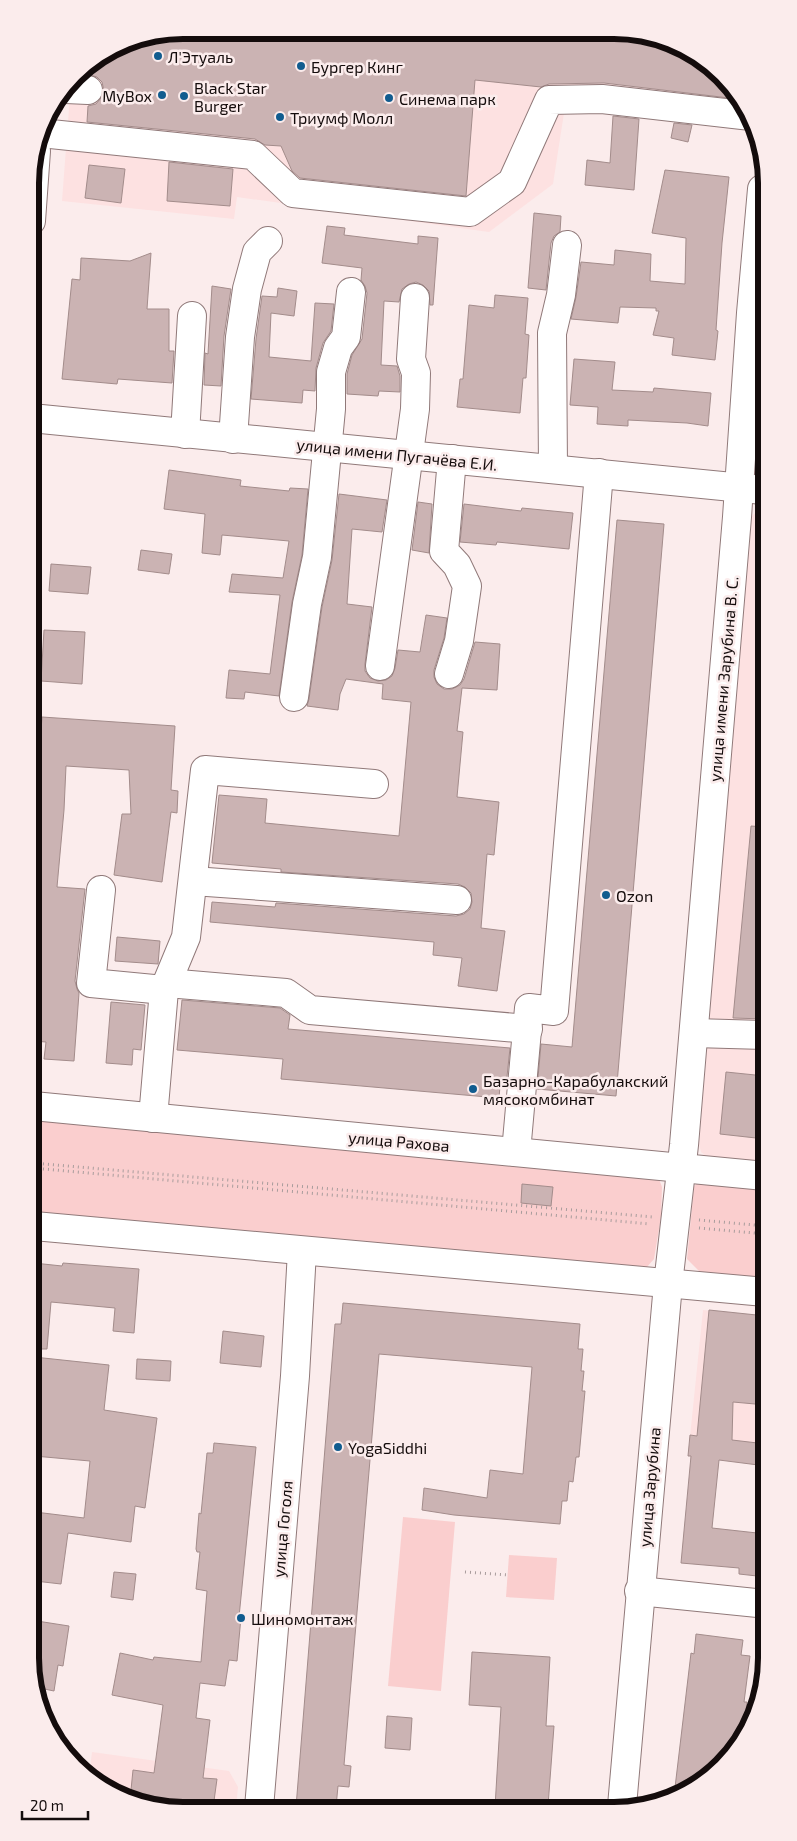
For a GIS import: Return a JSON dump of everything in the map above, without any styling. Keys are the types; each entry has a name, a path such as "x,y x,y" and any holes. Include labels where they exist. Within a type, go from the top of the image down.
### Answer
{"street":[{"path":"47,134 253,156 293,193 470,212 512,182 549,100 602,99 741,115"},
{"path":"233,439 240,337 247,289 257,252 268,240"},
{"path":"553,469 552,333 561,295 567,245"},
{"name":"улица имени Зарубина В. С.","path":"682,1168 694,1032 751,489 758,289"},
{"path":"294,697 307,604 317,557 328,447 332,372 338,348 346,337 350,292"},
{"path":"380,666 415,409 416,373 411,359 414,298"},
{"path":"185,434 192,316"},
{"name":"улица имени Пугачёва Е.И.","path":"39,419 751,489"},
{"path":"449,674 459,641 467,586 457,565 444,551 452,459"},
{"path":"516,1152 529,1008 554,1011 599,473"},
{"path":"153,1118 166,987 186,937 205,770 374,784"},
{"path":"193,881 457,900"},
{"path":"101,890 90,983 286,993 310,1010 528,1029"},
{"path":"694,1032 758,1035"},
{"name":"улица Рахова","path":"39,1107 758,1175"},
{"name":"улица Зарубина","path":"622,1802 668,1284 682,1168"},
{"path":"39,1226 758,1291"},
{"name":"улица Гоголя","path":"259,1802 294,1385 302,1251"},
{"path":"640,1591 758,1603"}],"path":[{"path":"39,1163 676,1222 758,1233"},
{"path":"39,1168 676,1222 758,1226"},
{"path":"465,1572 508,1575"}],"shaded area":[{"name":"Триумф Молл","path":"624,39 661,46 694,63 723,88 736,106 604,107 564,113 553,184 489,232 237,197 234,219 62,201 70,92 88,74 111,58 136,46 164,40"},
{"path":"758,405 758,466 754,452"},
{"path":"758,510 758,1161 706,1156 701,1152 699,1144 751,517"},
{"path":"39,1117 659,1179 662,1187 661,1217 654,1259 646,1268 39,1215"},
{"path":"699,1182 758,1186 758,1277 700,1272 687,1259 694,1186"},
{"path":"703,1310 758,1315 758,1465 688,1456"},
{"path":"403,1517 455,1522 441,1691 388,1686"},
{"path":"509,1555 557,1558 554,1600 506,1597"},
{"path":"92,1752 229,1771 238,1787 237,1802 164,1801 136,1795 111,1783 90,1768"}],"building":[{"name":"Триумф Молл","path":"624,39 661,46 678,54 709,74 729,96 729,98 604,83 549,84 541,87 475,80 466,196 300,178 292,171 281,146 265,145 255,139 87,122 88,106 96,104 104,91 102,82 97,77 90,75 90,72 103,63 119,54 136,46 164,40"},
{"path":"613,116 639,119 634,190 585,185 587,160 610,163"},
{"path":"674,123 692,125 688,142 671,138"},
{"path":"169,162 233,169 230,206 167,201"},
{"path":"89,165 125,169 121,203 85,198"},
{"path":"665,170 729,177 722,243 715,360 672,355 674,338 653,335 659,311 656,311 656,308 620,307 618,323 571,319 581,262 614,265 615,250 651,254 650,281 685,284 686,238 652,233"},
{"path":"534,213 561,216 560,232 554,236 551,243 546,290 528,288"},
{"path":"327,226 345,228 344,235 418,244 418,236 438,238 433,305 430,305 429,291 423,285 416,282 402,289 399,302 384,301 381,365 397,366 400,376 400,392 379,391 378,396 347,394 347,374 352,355 362,339 367,293 361,280 362,268 322,263"},
{"path":"151,253 147,309 169,309 169,351 174,351 172,383 118,379 117,384 62,379 72,279 80,280 81,258 130,261"},
{"path":"212,286 231,289 224,336 221,386 204,385 205,353 208,354"},
{"path":"278,288 297,291 294,316 271,313 269,357 311,361 315,303 334,304 331,331 323,343 316,368 315,391 303,390 302,403 251,399 262,296 277,297"},
{"path":"495,295 528,298 525,334 529,335 526,378 523,378 520,413 457,407 460,379 463,379 469,305 494,308"},
{"path":"574,359 615,362 612,390 653,392 654,388 711,393 708,426 628,420 628,426 597,424 598,407 570,405"},
{"path":"169,470 241,480 240,486 289,491 290,488 308,489 302,555 292,602 279,696 245,692 244,699 226,698 229,670 270,674 280,595 229,592 232,574 283,578 289,541 222,535 220,555 202,553 205,514 164,509"},
{"path":"339,494 387,500 382,532 352,529 347,604 372,607 365,664 365,671 370,678 378,681 386,680 392,676 398,650 420,652 426,615 447,618 444,638 434,670 437,684 444,689 452,689 460,685 464,679 475,642 500,644 497,690 462,688 457,731 463,732 457,797 499,802 494,855 487,854 481,928 505,931 497,991 458,986 462,958 433,955 434,942 210,922 212,902 275,907 276,903 456,916 464,914 470,909 472,902 471,893 465,887 458,884 281,872 281,869 212,863 219,795 267,799 265,823 399,836 411,702 382,699 383,684 346,679 340,694 338,710 307,706 322,607 332,560"},
{"path":"418,502 432,504 429,553 412,550"},
{"path":"464,504 521,511 522,508 573,513 569,549 497,542 496,545 460,542"},
{"path":"617,520 664,524 616,1096 537,1089 541,1044 572,1047"},
{"path":"141,550 172,554 169,574 138,570"},
{"path":"51,564 91,567 88,594 49,591"},
{"path":"44,630 85,632 82,684 41,681"},
{"path":"42,717 175,726 171,790 178,791 177,813 171,812 162,882 114,875 122,814 131,814 129,770 66,766 57,887 85,889 75,981 79,993 74,1061 44,1059 46,1042 39,1041 39,758"},
{"path":"751,826 758,827 758,1019 733,1018"},
{"path":"117,937 160,941 158,964 115,961"},
{"path":"182,1000 280,1008 290,1015 288,1029 510,1048 506,1086 500,1086 499,1098 281,1079 283,1059 177,1050"},
{"path":"111,1002 145,1005 141,1050 133,1049 132,1065 106,1063"},
{"path":"726,1072 758,1075 758,1138 720,1134"},
{"path":"522,1184 553,1187 551,1206 521,1203"},
{"path":"63,1263 139,1269 134,1333 113,1331 115,1308 51,1302 47,1349 39,1349 39,1264 62,1266"},
{"path":"343,1303 580,1324 578,1349 583,1349 581,1371 584,1371 582,1391 585,1391 579,1457 576,1457 573,1482 569,1481 567,1501 562,1501 560,1524 454,1515 422,1510 424,1488 487,1498 490,1470 523,1474 532,1367 379,1354 344,1765 351,1766 349,1787 338,1786 336,1802 296,1802 335,1324 341,1324"},
{"path":"709,1310 758,1315 758,1404 733,1402 732,1440 758,1443 758,1465 719,1460 712,1528 758,1533 758,1576 739,1574 739,1568 681,1563 691,1456 688,1456 690,1435 697,1436"},
{"path":"223,1331 264,1336 261,1367 220,1363"},
{"path":"39,1358 109,1365 104,1410 157,1418 145,1508 135,1506 131,1542 68,1533 61,1584 39,1581 39,1512 84,1518 90,1461 39,1456"},
{"path":"137,1359 171,1361 170,1381 136,1379"},
{"path":"214,1443 256,1447 239,1617 241,1617 237,1661 229,1660 225,1686 200,1683 196,1718 210,1720 203,1778 217,1779 214,1802 164,1801 131,1792 133,1770 154,1773 163,1705 112,1695 120,1653 153,1660 154,1657 201,1662 207,1591 196,1589 200,1552 197,1552 196,1549 207,1453 213,1453"},
{"path":"114,1572 136,1574 133,1600 111,1597"},
{"path":"39,1621 69,1626 63,1666 58,1665 54,1691 42,1689 39,1658"},
{"path":"696,1634 743,1640 741,1655 750,1656 744,1702 747,1702 745,1717 740,1727 738,1727 737,1732 723,1753 709,1767 675,1788 691,1653 694,1654"},
{"path":"472,1652 550,1657 546,1726 554,1726 548,1802 495,1802 501,1707 469,1705"},
{"path":"387,1716 412,1718 410,1750 385,1748"}],"place":[{"name":"Л'Этуаль","path":"158,56"},
{"name":"Бургер Кинг","path":"301,66"},
{"name":"MyBox","path":"162,95"},
{"name":"Black Star Burger","path":"184,96"},
{"name":"Синема парк","path":"389,98"},
{"name":"Триумф Молл","path":"280,117"},
{"name":"Ozon","path":"606,895"},
{"name":"Базарно-Карабулакский мясокомбинат","path":"473,1089"},
{"name":"YogaSiddhi","path":"338,1447"},
{"name":"Шиномонтаж","path":"241,1618"}]}
